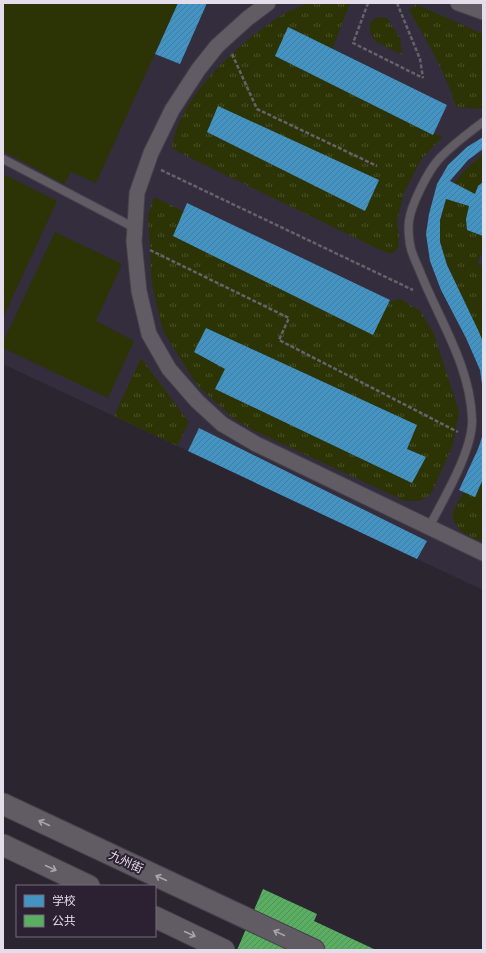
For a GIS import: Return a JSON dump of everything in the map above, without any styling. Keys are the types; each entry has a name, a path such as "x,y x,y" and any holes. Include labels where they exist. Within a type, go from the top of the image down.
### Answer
{"main road":[{"name":"九州街","path":"3,804 314,950"},
{"path":"3,845 87,885"},
{"path":"156,917 224,950"}],"street":[{"path":"268,3 249,12 217,46 198,70 172,110 150,153 137,193 135,235 139,291 149,334 169,369 197,401 222,424 256,444 483,553"},
{"path":"458,3 483,12"}],"lane":[{"path":"429,527 453,481 468,447 473,420 470,391 453,342 410,248 409,221 420,188 438,160 461,138 483,122"},
{"path":"3,159 135,235"}],"path":[{"path":"368,3 353,43 423,78 420,59 397,3"},
{"path":"225,39 257,110 378,166"},
{"path":"147,164 432,298"},
{"path":"135,235 289,318 279,340 470,437"}],"shaded area":[{"path":"3,3 483,3 483,590 3,364"}],"green space":[{"path":"3,3 178,3 96,183 71,172 64,184 3,151"},
{"path":"309,3 350,3 324,71 442,137 421,160 404,193 397,222 399,237 398,248 392,254 376,248 172,149 177,129 186,109 216,70 234,52 272,22 289,11"},
{"path":"416,4 483,34 483,108 456,107 447,82 429,45 409,10"},
{"path":"377,17 387,18 400,38 402,55 375,41 370,33 370,23"},
{"path":"483,154 483,251 477,263 483,266 483,342 447,265 440,242 440,220 447,192 464,171"},
{"path":"3,174 57,201 3,318"},
{"path":"154,197 375,305 401,299 421,312 434,334 459,412 453,445 431,494 420,501 405,501 251,429 233,418 197,385 163,331 152,285 148,215"},
{"path":"55,232 122,264 96,321 134,341 108,398 3,348 3,342"},
{"path":"141,358 189,422 177,446 114,416"},
{"path":"483,462 483,542 463,532 457,525 452,514"}],"building: 学校":[{"path":"178,3 207,3 180,64 155,54"},
{"path":"288,27 447,105 433,135 275,56"},
{"path":"218,106 379,180 365,211 207,132"},
{"path":"483,137 483,149 468,160 450,181 475,194 478,186 483,182 483,236 467,230 466,219 469,206 446,199 440,220 440,242 447,265 483,342 482,384 480,370 466,338 441,290 430,261 426,234 429,214 437,184 448,165 467,147"},
{"path":"187,203 390,300 373,335 173,236"},
{"path":"206,328 417,425 407,449 426,457 412,483 215,389 225,369 194,352"},
{"path":"199,428 427,541 417,559 188,451"},
{"path":"483,434 483,479 475,497 459,490 478,449"}],"building: 公共":[{"path":"263,889 317,914 314,921 376,950 237,950"}]}
